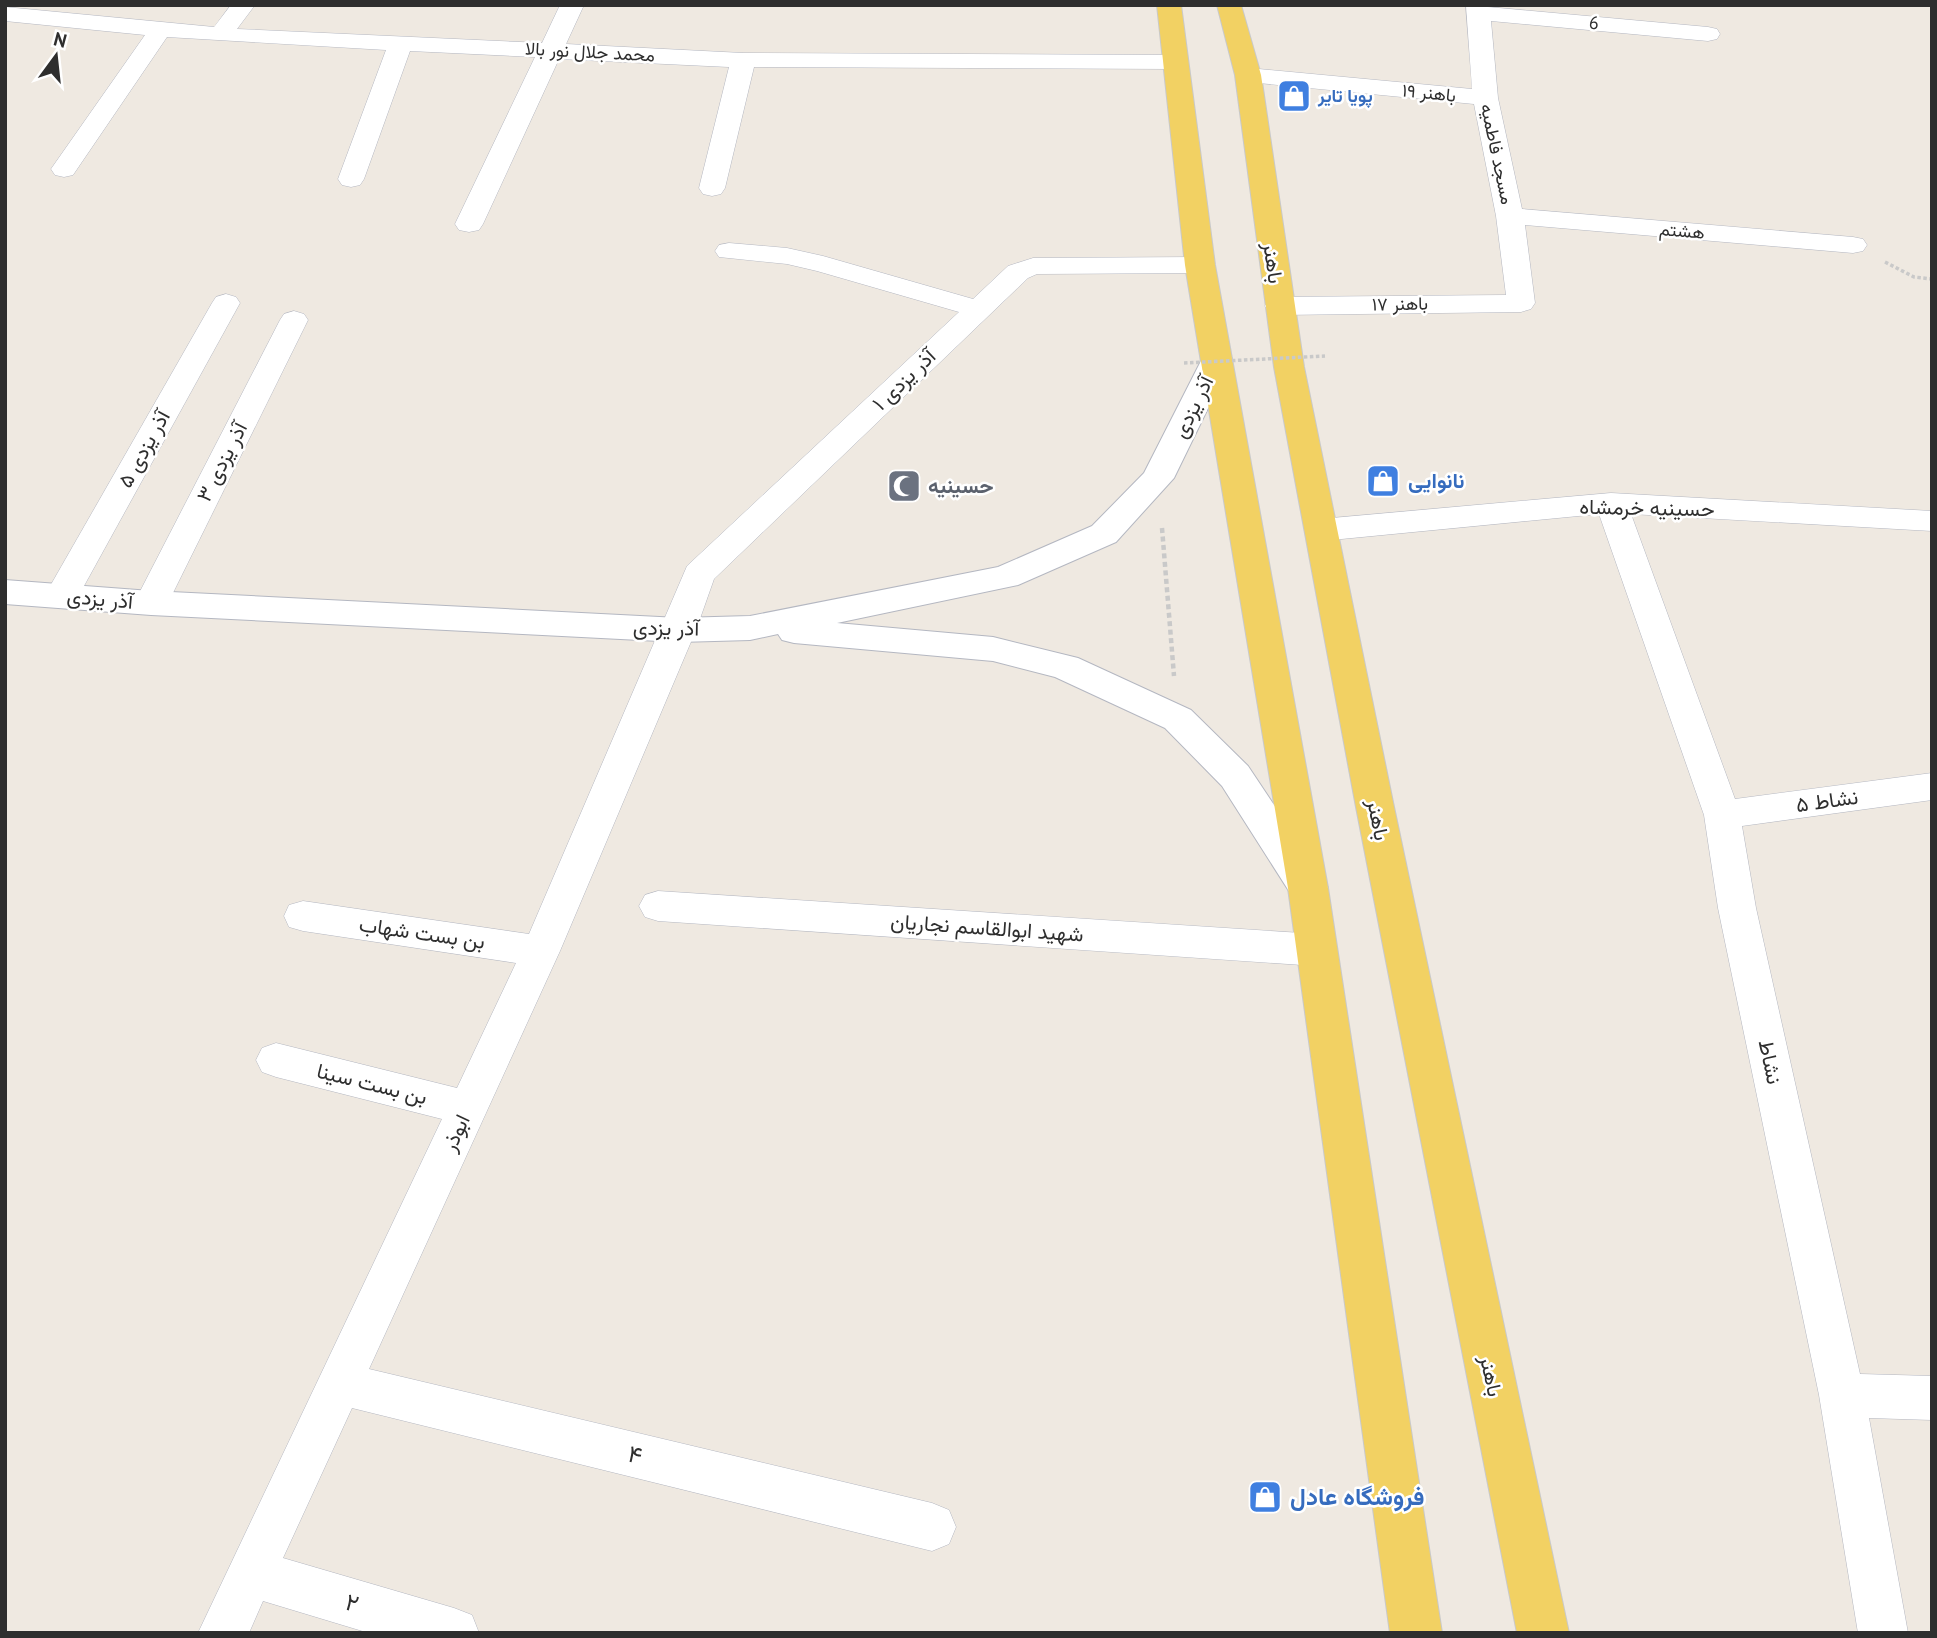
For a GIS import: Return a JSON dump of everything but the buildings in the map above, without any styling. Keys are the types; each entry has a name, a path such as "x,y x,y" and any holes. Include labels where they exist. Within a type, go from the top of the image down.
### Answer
{"main road":[{"path":"1169,5 1200,265 1200,361 1308,888 1416,1633"},
{"name":"باهنر","path":"1229,5 1248,75 1279,306 1321,530 1543,1633"}],"street":[{"path":"220,35 243,5"},
{"path":"469,224 572,5"},
{"name":"6","path":"1479,9 1708,34"},
{"name":"مسجد فاطمیه","path":"1479,9 1485,98 1510,216 1521,303"},
{"name":"محمد جلال نور بالا","path":"5,15 220,35 743,60 1176,62"},
{"path":"64,169 160,30"},
{"path":"351,179 400,44"},
{"path":"712,188 743,60"},
{"name":"باهنر ۱۹","path":"1248,75 1485,98"},
{"name":"هشتم","path":"1510,216 1853,245"},
{"path":"729,251 787,256 823,264 978,309"},
{"name":"آذر یزدی ۱","path":"679,630 699,575 1017,272 1033,266 1200,265"},
{"name":"آذر یزدی ۵","path":"62,595 226,303"},
{"name":"باهنر ۱۷","path":"1279,306 1521,303"},
{"name":"آذر یزدی ۳","path":"151,603 294,320"},
{"name":"آذر یزدی","path":"5,592 151,603 679,630 750,628 1006,578 1104,534 1158,478 1200,361"},
{"name":"حسینیه خرمشاه","path":"1321,530 1611,503 1932,521"},
{"name":"نشاط","path":"1611,503 1722,815 1737,908 1842,1395 1883,1633"},
{"path":"750,628 993,649 1066,667 1178,719 1235,776 1308,888"},
{"name":"ابوذر","path":"223,1633 541,951 679,630"},
{"name":"نشاط ۵","path":"1722,815 1932,786"},
{"name":"شهید ابوالقاسم نجاریان","path":"658,906 1317,950"},
{"name":"بن بست شهاب","path":"303,916 541,951"},
{"name":"بن بست سینا","path":"276,1060 468,1108"},
{"name":"۴","path":"339,1383 932,1527"},
{"path":"1842,1395 1932,1398"},
{"name":"۲","path":"250,1573 454,1633"}],"path":[{"path":"1853,245 1914,276 1932,279"},
{"path":"1200,361 1325,356"},
{"path":"1158,478 1178,719"}],"place":[{"name":"پویا تایر","path":"1294,96"},
{"name":"نانوایی","path":"1383,481"},
{"name":"حسینیه","path":"904,486"},
{"name":"فروشگاه عادل","path":"1265,1497"}]}
